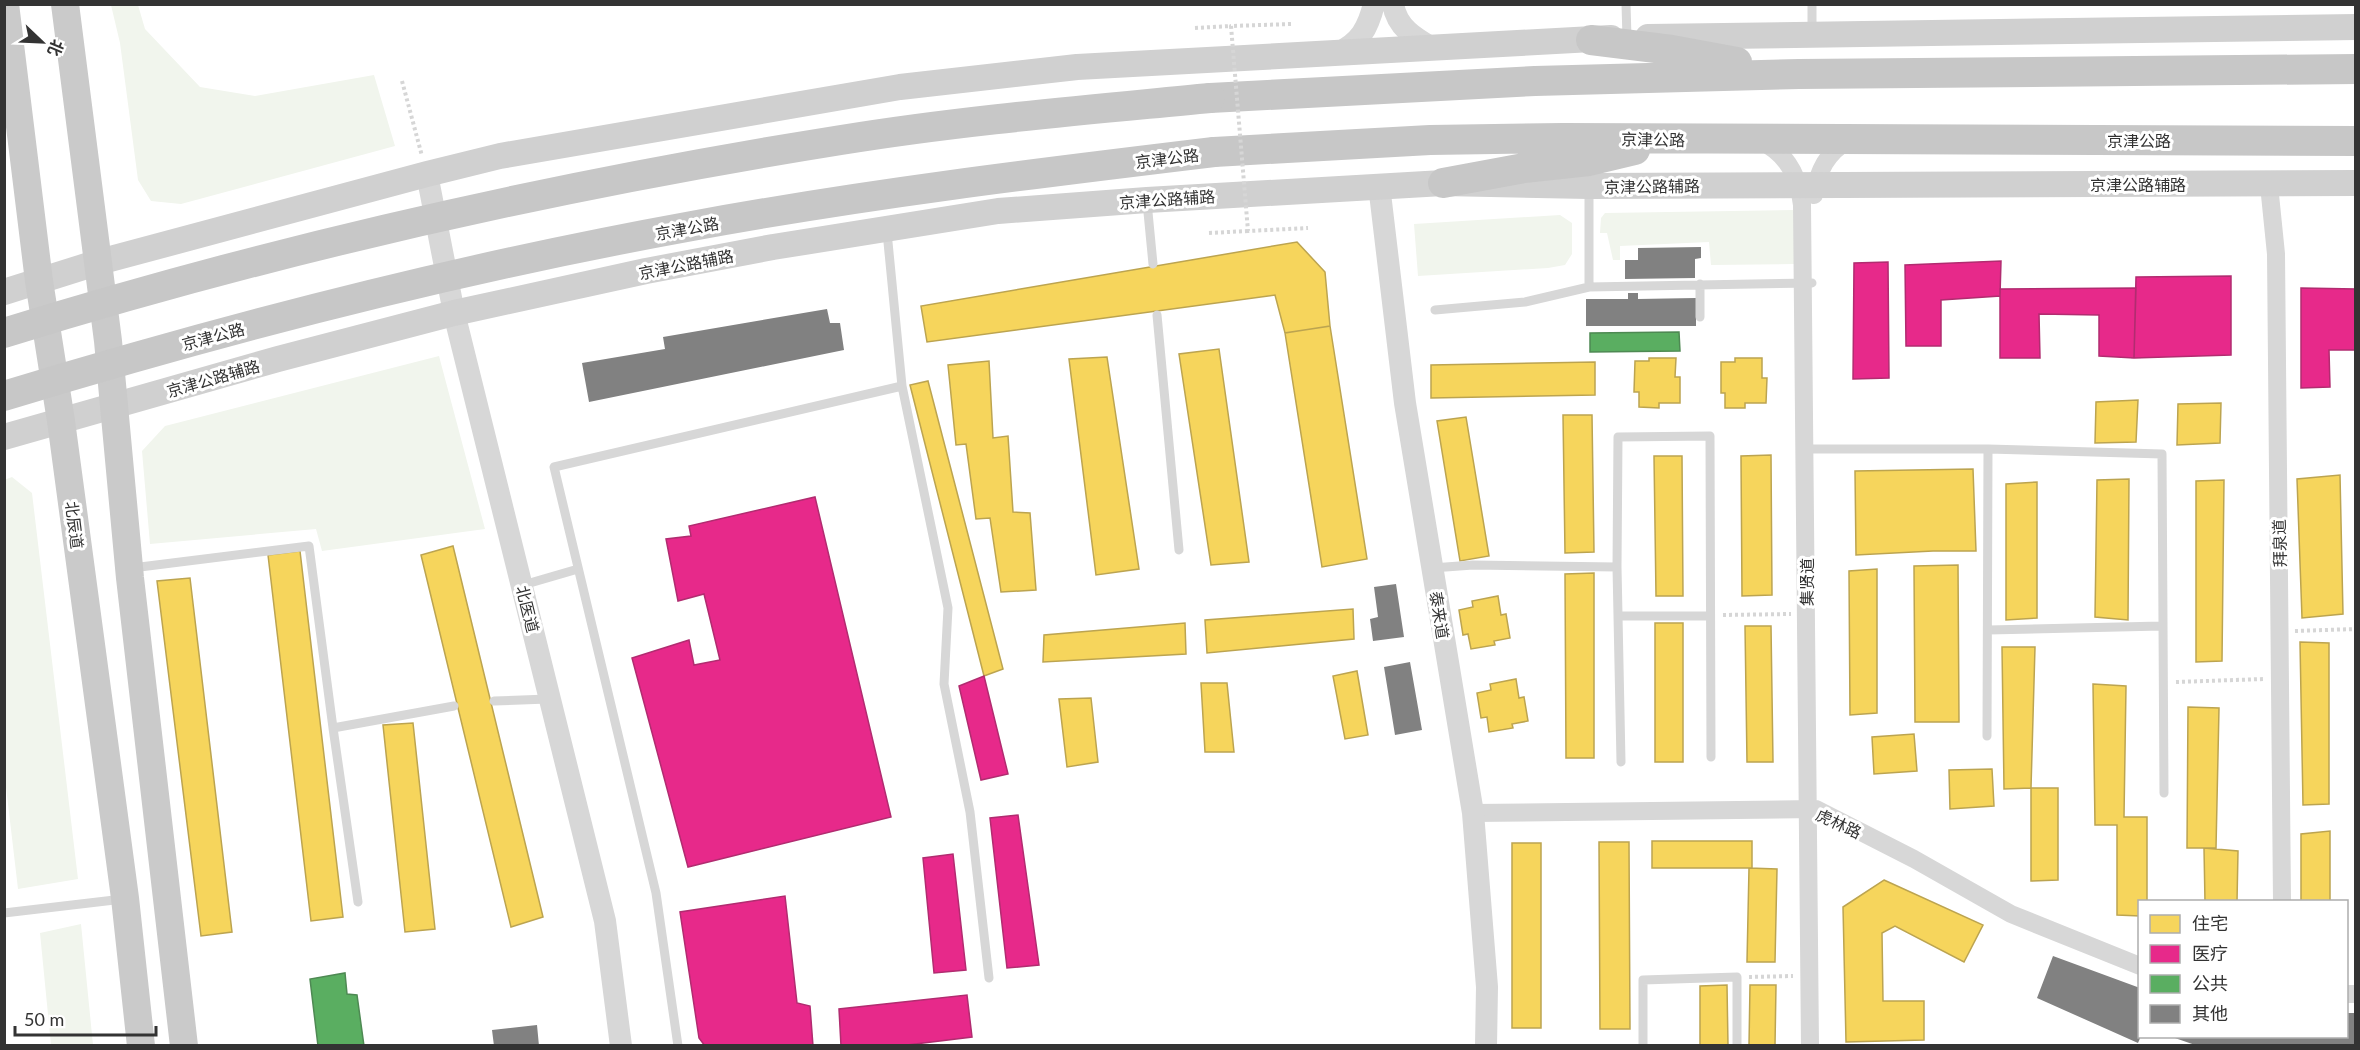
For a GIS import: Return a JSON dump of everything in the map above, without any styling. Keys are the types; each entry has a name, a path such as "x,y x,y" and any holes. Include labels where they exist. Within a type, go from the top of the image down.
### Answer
{"highway":[{"path":"1591,40 1672,50 1799,74"},
{"path":"4,333 272,256 639,176 842,140 1012,117 1210,98 1535,81 1799,74 2355,69"},
{"name":"京津公路","path":"4,396 216,335 360,298 585,247 692,226 932,187 1214,152 1430,140 1852,138 2355,141"},
{"path":"1443,183 1524,168 1589,161 1684,139"}],"main road":[{"name":"北辰道","path":"5,4 39,281 61,421 125,898 141,1046"},
{"path":"65,4 99,262 129,568 184,1046"},
{"path":"4,292 99,262 500,156 900,87 1077,67 1627,38 2355,27"},
{"name":"京津公路辅路","path":"4,437 454,313 646,271 886,228 998,211 1443,183 1589,186 2355,183"}],"street":[{"path":"1337,53 1347,49 1361,37 1374,4"},
{"path":"1392,4 1394,12 1406,31 1434,49"},
{"path":"1807,184 1821,169 1830,154 1852,138"},
{"name":"集贤道","path":"1755,139 1772,146 1779,152 1794,172 1807,184 1803,205 1808,283 1810,449 1812,809 1810,1046"},
{"name":"北医道","path":"427,174 454,313 605,921 621,1046"},
{"name":"拜泉道","path":"2269,184 2276,254 2282,900"},
{"name":"泰来道","path":"1379,186 1405,403 1473,813 1487,987 1486,1046"},
{"name":"集贤道","path":"1810,449 1806,614 1819,1046"},
{"name":"虎林路","path":"1473,813 1812,809 1914,860 2011,914 2138,966"}],"lane":[{"path":"1626,4 1627,38"},
{"path":"1812,4 1812,36"},
{"path":"1588,287 1589,186"},
{"path":"1147,200 1153,264"},
{"path":"886,228 902,386 948,608 944,684 970,812 989,978"},
{"path":"1435,310 1526,302 1588,287 1808,283"},
{"path":"1700,284 1700,317"},
{"path":"1157,315 1179,550"},
{"path":"678,1046 656,893 554,467 902,386"},
{"path":"1621,762 1617,567 1618,437 1710,436 1711,757"},
{"path":"1810,449 1988,449 2162,454 2164,793"},
{"path":"1987,735 1988,449"},
{"path":"129,568 309,546 358,902"},
{"path":"1432,568 1490,565 1617,567"},
{"path":"523,586 578,569"},
{"path":"1618,616 1710,616"},
{"path":"1988,630 2162,626"},
{"path":"494,701 550,699"},
{"path":"333,728 454,706"},
{"path":"4,913 125,898"},
{"path":"1643,1046 1642,980 1737,977 1737,1046"}],"path":[{"path":"1195,28 1291,24"},
{"path":"1231,26 1248,231"},
{"path":"402,81 427,174"},
{"path":"1209,233 1308,228"},
{"path":"1710,616 1806,614"},
{"path":"2280,631 2355,629"},
{"path":"2163,683 2280,679"},
{"path":"1737,977 1809,976"}],"shaded area":[{"path":"111,5 138,5 145,29 200,87 255,96 374,75 395,146 181,204 151,201 138,180 120,43"},
{"path":"1794,210 1794,264 1711,265 1709,242 1620,246 1620,260 1613,260 1607,233 1600,233 1601,218 1605,213"},
{"path":"1560,215 1572,223 1572,254 1565,265 1418,276 1414,224"},
{"path":"439,356 485,529 322,551 316,529 150,544 142,451 165,426"},
{"path":"12,477 32,493 78,879 18,889 4,770 4,480"},
{"path":"81,924 93,1045 51,1045 40,933"}],"building: 住宅":[{"path":"1297,242 1325,272 1330,326 1285,333 1275,295 927,342 921,306"},
{"path":"1330,326 1367,559 1322,567 1285,333"},
{"path":"1219,349 1249,562 1211,565 1179,354"},
{"path":"1107,357 1139,569 1096,575 1069,359"},
{"path":"1649,358 1676,358 1675,377 1680,377 1680,403 1659,403 1659,408 1639,407 1639,392 1634,392 1635,361 1649,361"},
{"path":"1735,358 1762,358 1762,378 1767,378 1766,403 1745,403 1745,408 1725,408 1725,393 1721,393 1721,362 1735,362"},
{"path":"989,361 993,438 1008,436 1013,512 1030,513 1036,590 1001,592 990,518 976,519 966,444 956,445 948,365"},
{"path":"1595,362 1595,395 1431,398 1431,365"},
{"path":"928,381 1003,669 984,676 910,385"},
{"path":"2138,400 2136,442 2095,443 2096,402"},
{"path":"2221,403 2220,443 2177,445 2178,404"},
{"path":"1563,415 1592,415 1594,552 1565,553"},
{"path":"1466,417 1489,556 1460,561 1437,421"},
{"path":"1771,455 1772,595 1742,596 1741,456"},
{"path":"1654,456 1682,456 1683,596 1656,596"},
{"path":"1973,469 1976,551 1856,555 1855,471"},
{"path":"2340,475 2343,614 2302,618 2297,479"},
{"path":"2129,479 2128,620 2095,617 2097,480"},
{"path":"2224,480 2222,661 2196,662 2196,481"},
{"path":"2037,482 2037,618 2006,620 2006,484"},
{"path":"453,546 543,917 511,927 421,555"},
{"path":"300,551 343,917 311,921 268,555"},
{"path":"1958,565 1959,722 1915,722 1914,566"},
{"path":"1877,569 1877,713 1850,715 1849,571"},
{"path":"1594,573 1594,758 1566,758 1565,574"},
{"path":"190,578 232,932 201,936 157,581"},
{"path":"1498,596 1501,615 1506,614 1510,638 1494,641 1495,645 1471,649 1468,634 1463,635 1459,610 1473,607 1472,601"},
{"path":"1353,609 1354,639 1207,653 1205,620"},
{"path":"1185,623 1186,654 1043,662 1044,635"},
{"path":"1655,623 1683,623 1683,762 1655,762"},
{"path":"1745,626 1771,626 1773,762 1747,762"},
{"path":"2300,642 2329,643 2329,804 2303,805"},
{"path":"2002,647 2035,647 2031,788 2004,789"},
{"path":"1357,671 1368,735 1345,739 1333,676"},
{"path":"1516,679 1519,698 1524,697 1528,721 1512,724 1513,728 1489,732 1487,717 1481,718 1477,693 1491,690 1490,684"},
{"path":"1201,683 1227,683 1234,752 1205,752"},
{"path":"2093,684 2126,686 2124,817 2147,817 2147,900 2138,900 2138,916 2117,915 2117,825 2095,825"},
{"path":"1091,698 1098,762 1067,767 1059,699"},
{"path":"2188,707 2219,708 2216,848 2187,848"},
{"path":"413,723 435,929 405,932 383,725"},
{"path":"1914,734 1917,771 1874,774 1872,737"},
{"path":"1992,769 1994,806 1950,809 1949,770"},
{"path":"2031,788 2058,788 2058,880 2031,881"},
{"path":"2330,831 2330,900 2301,900 2301,834"},
{"path":"1652,841 1752,841 1752,868 1652,868"},
{"path":"1599,842 1629,842 1630,1029 1600,1029"},
{"path":"1512,843 1541,843 1541,1028 1512,1028"},
{"path":"2204,848 2238,851 2237,900 2205,900"},
{"path":"1749,868 1777,869 1775,962 1747,962"},
{"path":"1884,880 1983,925 1964,962 1895,926 1882,933 1883,1001 1924,1001 1924,1040 1846,1042 1843,907"},
{"path":"1727,985 1728,1046 1700,1046 1700,986"},
{"path":"1750,985 1776,985 1775,1046 1749,1046"}],"building: 医疗":[{"path":"2001,261 2000,296 1941,300 1941,346 1906,346 1905,265"},
{"path":"1888,262 1889,378 1853,379 1854,263"},
{"path":"2231,276 2231,355 2134,358 2136,277"},
{"path":"2136,288 2134,358 2099,356 2099,315 2039,314 2040,358 2000,358 2000,289"},
{"path":"2301,288 2356,289 2356,350 2329,350 2330,387 2301,388"},
{"path":"815,497 891,817 688,867 632,658 689,640 694,665 720,660 704,594 678,601 666,539 691,536 689,526"},
{"path":"984,676 1008,774 981,780 959,686"},
{"path":"1018,815 1039,965 1007,968 990,818"},
{"path":"953,854 966,970 934,973 923,858"},
{"path":"785,896 797,1003 810,1006 813,1046 705,1046 699,1038 680,912"},
{"path":"967,995 972,1037 899,1046 841,1046 839,1009"}],"building: 公共":[{"path":"1679,332 1680,351 1590,352 1590,333"},
{"path":"345,973 347,994 357,995 364,1046 318,1046 310,979"}],"building: 其他":[{"path":"1701,247 1701,258 1695,259 1695,278 1625,279 1625,260 1638,260 1638,248"},
{"path":"1628,293 1638,293 1638,299 1696,298 1696,326 1586,326 1586,299 1628,299"},
{"path":"827,309 830,323 840,323 844,350 589,402 582,363 665,349 663,337"},
{"path":"1396,584 1404,637 1373,641 1370,619 1378,617 1374,587"},
{"path":"1410,662 1422,730 1395,735 1384,667"},
{"path":"2053,956 2138,987 2138,1038 2140,1038 2138,1043 2037,998"},
{"path":"2348,1013 2356,1013 2356,1046 2198,1046 2175,1038 2348,1038"},
{"path":"537,1025 539,1046 494,1046 492,1030"}]}
